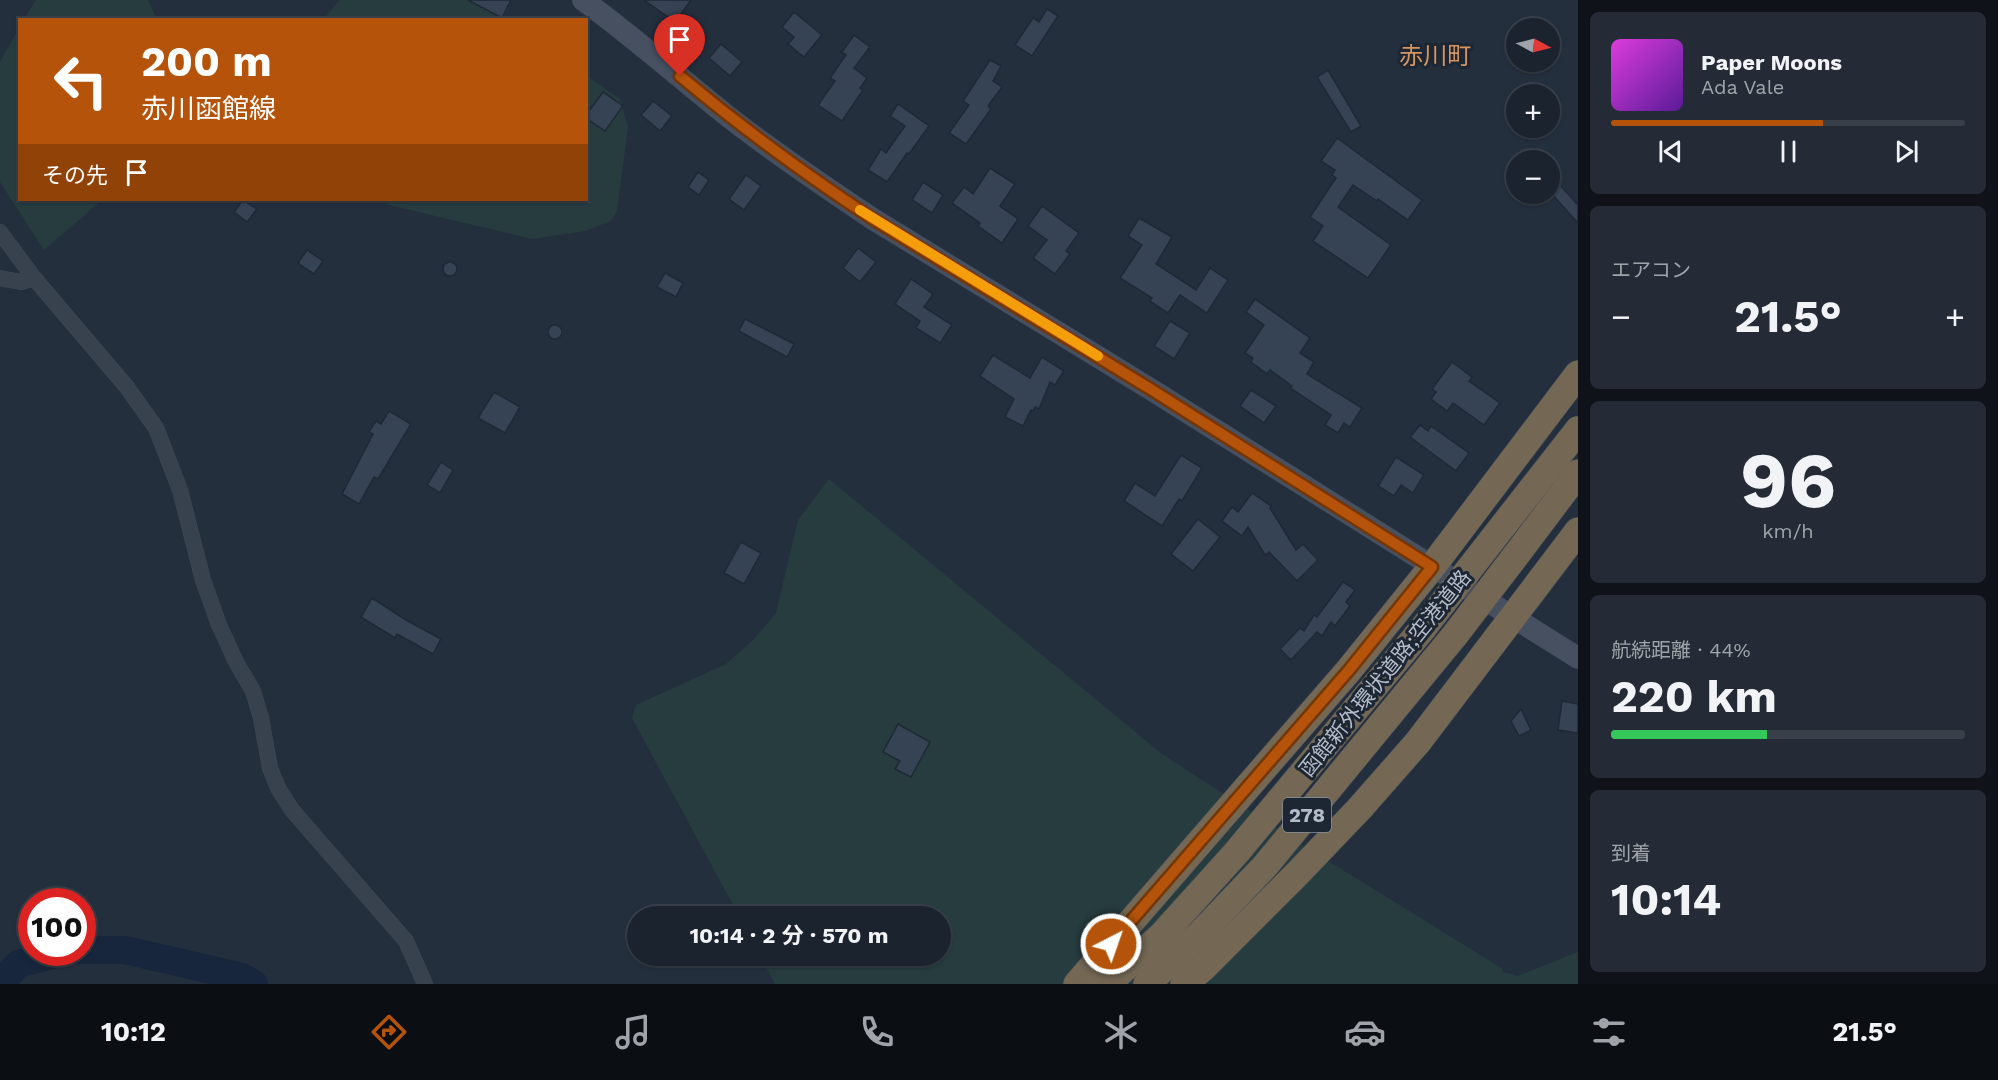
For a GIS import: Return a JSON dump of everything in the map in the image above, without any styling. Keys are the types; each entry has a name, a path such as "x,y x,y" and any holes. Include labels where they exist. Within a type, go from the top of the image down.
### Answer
{"highway":[{"path":"1077,984 1349,670 1432,567 1578,374"},
{"name":"函館新外環状道路;空港道路","path":"1107,984 1162,935 1236,854 1424,627 1578,430"},
{"name":"函館新外環状道路;空港道路","path":"1147,984 1199,935 1265,866 1455,635 1578,473"},
{"path":"1184,984 1203,968 1360,808 1418,742 1578,531"}],"main road":[{"path":"583,0 646,48 732,119 834,193 1578,658"}],"street":[{"path":"0,232 34,278 126,386 156,428 180,490 203,580 219,625 252,691 261,718 270,768 278,788 292,810 406,941 425,984"},
{"path":"0,278 21,282 34,278"}],"green space":[{"path":"36,0 148,0 157,18 25,18"},
{"path":"340,0 474,0 501,18 325,18"},
{"path":"18,30 18,201 101,201 44,250 0,182 0,62"},
{"path":"588,77 620,99 628,127 617,211 611,221 585,231 532,239 379,201 588,201"},
{"path":"829,479 1162,754 1309,849 1503,969 1503,972 1518,976 1578,952 1578,984 775,984 765,966 951,966 951,906 734,906 632,718 636,705 726,664 753,640 776,613 798,520"}],"building":[{"path":"468,0 511,0 502,18"},
{"path":"644,0 691,0 675,22"},
{"path":"1047,9 1058,16 1032,56 1015,45 1033,18 1039,22"},
{"path":"794,12 822,35 804,57 788,44 794,37 782,27"},
{"path":"854,35 870,47 854,68 867,78 860,88 863,90 842,121 818,105 835,81 830,78 846,55 842,52"},
{"path":"721,44 742,62 730,76 709,58"},
{"path":"990,60 1001,66 993,81 1002,87 988,106 991,109 966,144 949,133 969,105 963,101"},
{"path":"1328,70 1361,126 1351,132 1317,77"},
{"path":"603,92 623,106 605,131 588,119 588,112"},
{"path":"653,101 672,116 660,131 641,115"},
{"path":"898,104 929,126 887,182 868,170 881,149 886,153 905,126 890,116"},
{"path":"1337,138 1422,200 1408,220 1353,185 1338,207 1391,245 1368,278 1313,241 1323,226 1310,217 1336,178 1332,175 1335,170 1321,161"},
{"path":"990,168 1015,184 1000,206 1018,219 1002,243 978,226 980,223 952,203 964,187 973,194"},
{"path":"698,172 709,180 699,195 688,187"},
{"path":"746,175 761,186 744,210 729,199"},
{"path":"923,182 943,195 932,213 912,200"},
{"path":"1560,185 1578,205 1578,223 1560,203"},
{"path":"242,201 257,209 247,222 234,212"},
{"path":"1042,206 1079,233 1066,251 1070,254 1055,274 1033,258 1047,240 1028,226"},
{"path":"1139,218 1172,237 1156,264 1196,290 1210,268 1228,280 1207,313 1180,295 1168,313 1150,301 1152,298 1120,278 1142,245 1128,236"},
{"path":"858,248 876,262 860,282 843,268"},
{"path":"307,250 323,261 314,274 298,263"},
{"path":"450,262 455,264 457,269 455,274 450,276 445,274 443,269 445,264"},
{"path":"665,273 683,283 676,297 657,287"},
{"path":"911,279 933,294 924,307 952,325 940,343 916,328 920,321 895,304"},
{"path":"1255,299 1310,338 1300,353 1314,362 1307,374 1362,408 1350,427 1344,423 1338,433 1325,425 1331,415 1290,388 1292,386 1270,370 1267,374 1251,362 1253,358 1245,353 1264,325 1246,312"},
{"path":"745,319 794,344 787,357 739,331"},
{"path":"1170,321 1190,333 1174,359 1154,346"},
{"path":"555,325 560,327 562,332 560,337 555,339 550,337 548,332 550,327"},
{"path":"993,355 1030,378 1042,357 1064,371 1055,385 1050,382 1039,409 1035,407 1033,411 1031,410 1023,426 1005,417 1014,399 980,376"},
{"path":"1452,362 1472,377 1469,381 1500,403 1484,425 1453,403 1447,411 1431,399 1436,392 1432,389"},
{"path":"1251,390 1276,406 1264,423 1240,406"},
{"path":"494,392 520,407 505,433 478,418"},
{"path":"389,411 411,424 378,479 374,477 359,504 342,494 373,434 369,432 376,421 381,424"},
{"path":"1420,425 1428,431 1431,426 1469,453 1456,471 1410,437"},
{"path":"1181,455 1202,468 1182,501 1179,499 1162,526 1124,501 1135,483 1155,496"},
{"path":"1396,457 1424,475 1413,493 1401,485 1394,496 1378,486"},
{"path":"441,462 453,470 440,493 427,485"},
{"path":"1252,493 1271,506 1270,508 1296,550 1303,544 1318,560 1297,581 1269,552 1265,555 1248,527 1242,536 1222,521 1232,507 1238,512"},
{"path":"1198,519 1220,537 1193,571 1171,554"},
{"path":"741,542 761,553 744,584 724,573"},
{"path":"1343,582 1355,590 1346,602 1350,606 1335,626 1331,622 1322,636 1317,632 1291,660 1280,649 1300,628 1304,631 1314,615 1317,617"},
{"path":"372,598 441,639 433,654 397,634 395,638 361,617"},
{"path":"1562,701 1578,704 1578,733 1558,730"},
{"path":"1521,709 1531,730 1519,736 1511,721"},
{"path":"898,724 930,742 911,777 895,769 900,761 883,752"}],"waterway":[{"path":"96,950 125,950 242,977 254,984"},
{"path":"0,984 18,964"}],"slow traffic":[{"path":"860,210 1098,356"}],"district":[{"name":"赤川町","path":"1435,56"}],"route":[{"path":"680,76 732,119 873,219 1152,390 1432,567 1349,670 1111,944"}]}
